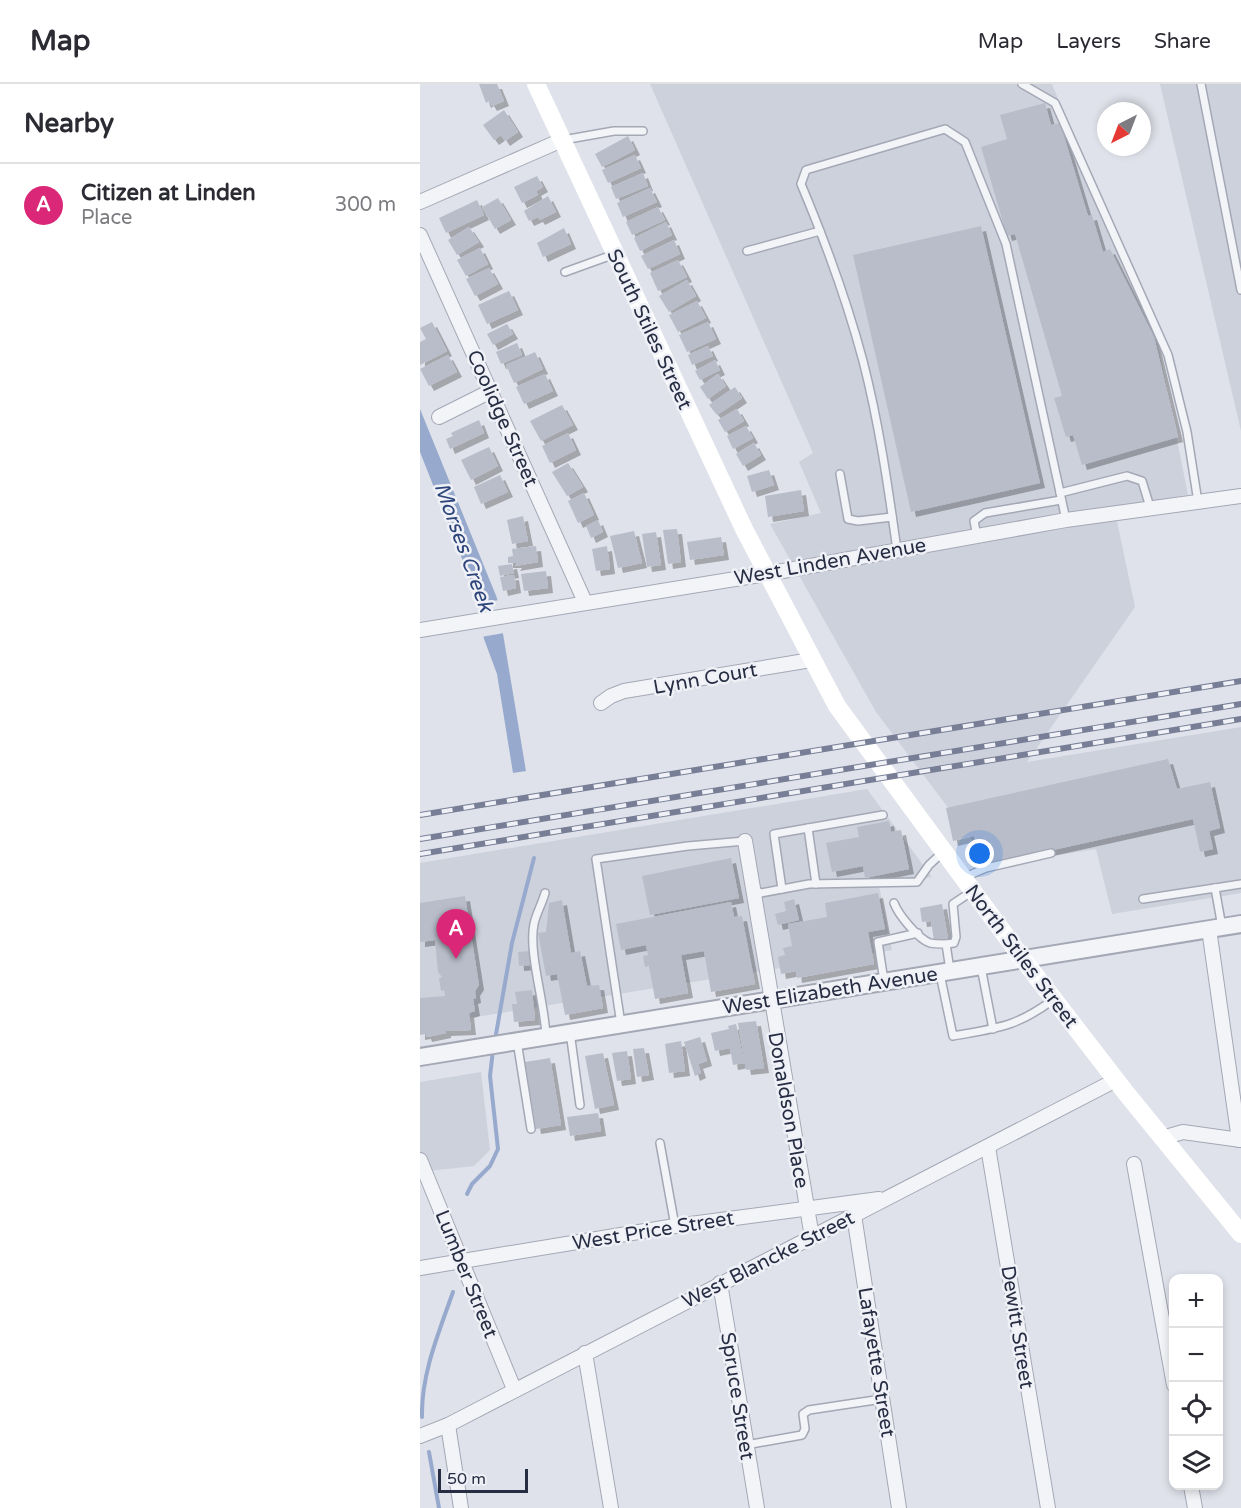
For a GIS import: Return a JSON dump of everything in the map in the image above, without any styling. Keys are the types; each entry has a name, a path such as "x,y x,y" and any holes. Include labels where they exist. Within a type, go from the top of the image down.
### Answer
{"main road":[{"name":"South Stiles Street","path":"536,84 766,574"},
{"name":"North Stiles Street","path":"766,574 837,706 1022,958 1162,1138 1241,1234"}],"street":[{"path":"420,202 562,140"},
{"name":"Coolidge Street","path":"420,235 585,602"},
{"path":"439,417 491,391"},
{"name":"West Linden Avenue","path":"420,630 766,574 1066,520 1241,496"},
{"name":"Lynn Court","path":"601,703 624,691 811,660"},
{"name":"Donaldson Place","path":"745,841 812,1237"},
{"name":"West Elizabeth Avenue","path":"420,1056 1241,924"},
{"path":"1162,1138 1183,1131 1240,1140 1215,928"},
{"name":"West Blancke Street","path":"420,1436 448,1425 1116,1080"},
{"name":"Dewitt Street","path":"988,1147 1048,1508"},
{"name":"Lumber Street","path":"420,1160 514,1389"},
{"path":"1134,1164 1172,1382"},
{"name":"West Price Street","path":"420,1268 675,1226 887,1198"},
{"name":"Lafayette Street","path":"854,1215 899,1508"},
{"name":"Spruce Street","path":"720,1283 757,1508"},
{"path":"585,1353 611,1508"},
{"path":"448,1425 461,1508"},
{"path":"1192,1490 1195,1508"}],"lane":[{"path":"1022,84 1055,103 1168,355 1187,432 1198,502"},
{"path":"1201,84 1241,290"},
{"path":"897,550 883,453 863,360 820,231 801,184 806,170 945,129 965,142 1006,244 1066,520"},
{"path":"562,140 614,131 644,131"},
{"path":"747,251 820,231"},
{"path":"566,272 615,254"},
{"path":"840,474 848,519 858,521 892,517"},
{"path":"977,536 974,522 985,513 1061,496 1126,476 1142,481 1150,507"},
{"path":"782,889 774,834 883,815"},
{"path":"808,828 816,884"},
{"path":"621,1024 596,859 688,846 745,841"},
{"path":"753,889 761,892 816,884 917,882 929,865 943,852"},
{"path":"894,903 898,914 930,943 954,942 956,937 953,904 986,868 1051,853"},
{"path":"1143,899 1241,884"},
{"path":"1215,888 1215,928"},
{"path":"545,893 534,924 533,941 545,1012 546,1036"},
{"path":"884,981 878,942 918,933"},
{"path":"946,944 945,971 953,1036 993,1029 1030,1017 1054,999"},
{"path":"980,965 993,1029"},
{"path":"570,1032 580,1105"},
{"path":"511,1042 531,1129"},
{"path":"660,1143 675,1226"},
{"path":"747,1445 802,1436 805,1429 803,1414 808,1410 882,1399"}],"shaded area":[{"path":"650,84 1052,84 1156,334 1188,495 1114,507 1135,607 1027,762 1241,727 1241,893 1112,914 1096,849 992,866 876,712 770,524 821,513 799,462 813,453"},
{"path":"1160,84 1241,84 1241,431"},
{"path":"867,789 932,877 879,886 892,950 420,1026 420,863"},
{"path":"481,1072 490,1150 474,1166 420,1172 420,1082"}],"water":[{"path":"420,409 497,598 526,771 513,773 497,674 484,639 472,584 420,452"}],"pier":[{"path":"499,600 504,633 481,637 476,604"}],"building":[{"path":"479,84 497,84 504,101 492,106 489,101 486,103"},
{"path":"1045,103 1051,125 1060,123 1088,216 1092,215 1103,252 1110,249 1154,337 1178,437 1082,465 1073,435 1066,437 1054,398 1062,396 1015,234 1007,236 981,147 1007,139 1000,115"},
{"path":"504,110 518,132 505,141 501,135 494,140 483,125"},
{"path":"628,136 635,150 602,167 595,154"},
{"path":"635,155 641,168 608,183 602,170"},
{"path":"643,173 648,186 616,199 611,187"},
{"path":"537,176 543,187 536,191 538,195 522,203 514,187"},
{"path":"650,188 657,202 623,217 617,203"},
{"path":"548,196 556,212 540,220 538,217 529,221 524,211"},
{"path":"498,198 511,220 495,229 482,207"},
{"path":"477,200 484,215 446,233 439,218"},
{"path":"658,207 665,220 632,235 626,222"},
{"path":"666,222 672,235 640,251 634,238"},
{"path":"981,226 1040,483 911,512 853,255"},
{"path":"469,227 479,242 457,255 448,240"},
{"path":"564,228 571,244 543,257 537,243"},
{"path":"674,240 680,254 648,269 641,256"},
{"path":"480,248 488,264 466,276 457,260"},
{"path":"678,260 687,277 658,291 650,273"},
{"path":"489,268 498,284 475,296 466,279"},
{"path":"687,280 696,296 669,312 659,296"},
{"path":"509,291 518,310 487,324 478,305"},
{"path":"697,301 706,318 678,332 669,315"},
{"path":"432,322 447,351 420,365 420,342 426,339 420,328"},
{"path":"708,322 716,339 687,352 679,335"},
{"path":"507,324 513,334 493,345 487,334"},
{"path":"517,343 522,355 501,364 496,352"},
{"path":"708,346 713,356 692,365 688,355"},
{"path":"535,352 543,369 514,383 506,365"},
{"path":"448,355 457,372 429,386 420,369"},
{"path":"715,360 720,370 700,380 695,371"},
{"path":"545,374 553,391 524,404 516,387"},
{"path":"718,374 726,386 708,399 700,387"},
{"path":"735,387 742,398 717,415 709,405"},
{"path":"562,405 573,425 541,441 530,421"},
{"path":"737,409 744,421 725,432 718,420"},
{"path":"479,420 484,433 450,449 446,439 453,436 451,433"},
{"path":"746,426 753,438 733,449 727,436"},
{"path":"568,433 576,450 550,463 542,446"},
{"path":"754,443 761,455 743,466 736,454"},
{"path":"489,447 498,466 471,480 461,460"},
{"path":"568,463 583,487 567,496 552,472"},
{"path":"769,470 774,485 752,492 747,476"},
{"path":"500,475 508,492 481,504 474,487"},
{"path":"801,490 804,511 768,517 765,496"},
{"path":"584,493 594,515 578,523 568,501"},
{"path":"523,516 528,541 512,544 507,520"},
{"path":"598,520 603,532 591,538 586,526"},
{"path":"677,529 681,562 668,564 663,530"},
{"path":"634,531 642,563 618,568 610,536"},
{"path":"656,532 661,565 647,567 642,534"},
{"path":"721,537 724,555 690,560 687,542"},
{"path":"536,546 538,562 515,566 517,563 508,563 508,557 513,556 512,549"},
{"path":"607,546 610,569 596,571 592,549"},
{"path":"512,564 514,573 500,576 498,566"},
{"path":"546,571 548,588 524,591 521,574"},
{"path":"514,575 516,588 503,591 500,577"},
{"path":"1168,759 1177,789 1210,782 1220,828 1209,831 1213,849 1200,852 1193,819 981,866 974,836 953,841 946,808"},
{"path":"889,821 891,832 901,830 909,869 865,878 863,866 832,872 826,843 859,837 857,827"},
{"path":"731,858 739,898 650,915 642,876"},
{"path":"878,893 885,929 868,932 874,964 797,978 796,971 781,974 778,957 785,955 783,948 792,946 788,924 827,917 825,903"},
{"path":"465,896 479,985 475,991 476,998 473,999 475,1011 469,1013 471,1030 446,1031 446,1033 427,1037 426,1034 420,1035 420,998 445,996 444,990 441,991 439,978 442,977 438,972 435,940 420,942 420,903"},
{"path":"794,899 799,920 778,925 775,914 786,911 784,902"},
{"path":"562,900 571,953 580,951 587,986 599,985 603,1008 565,1015 557,974 546,976 538,933 546,932 549,903"},
{"path":"731,902 734,917 742,916 755,984 711,992 704,951 681,955 688,993 655,999 649,966 645,967 643,956 648,955 646,945 621,950 616,924"},
{"path":"942,904 948,939 934,941 931,921 922,922 920,908"},
{"path":"530,951 532,965 519,966 518,952"},
{"path":"532,990 535,1020 514,1022 512,1004 517,1004 515,992"},
{"path":"756,1021 764,1068 746,1070 738,1023"},
{"path":"736,1024 744,1063 733,1065 730,1048 715,1051 711,1033 729,1029 728,1026"},
{"path":"700,1037 707,1061 698,1064 701,1073 695,1076 684,1042"},
{"path":"681,1041 685,1071 669,1073 665,1044"},
{"path":"644,1048 649,1075 637,1077 633,1049"},
{"path":"627,1051 631,1079 617,1081 612,1053"},
{"path":"603,1053 614,1105 595,1109 585,1056"},
{"path":"550,1058 561,1125 536,1129 525,1062"},
{"path":"598,1113 601,1131 570,1136 567,1117"}],"waterway":[{"name":"Morses Creek","path":"495,1040 512,943 534,858"},
{"name":"Morses Creek","path":"467,1194 472,1184 490,1166 498,1149 490,1076 493,1050"},
{"name":"Morses Creek","path":"422,1417 424,1385 453,1292"},
{"name":"Morses Creek","path":"429,1452 439,1508"}],"railway":[{"path":"420,815 1241,681"},
{"path":"420,839 1241,704"},
{"path":"420,854 1241,719"}],"place":[{"name":"Citizen at Linden","path":"456,959"}]}
